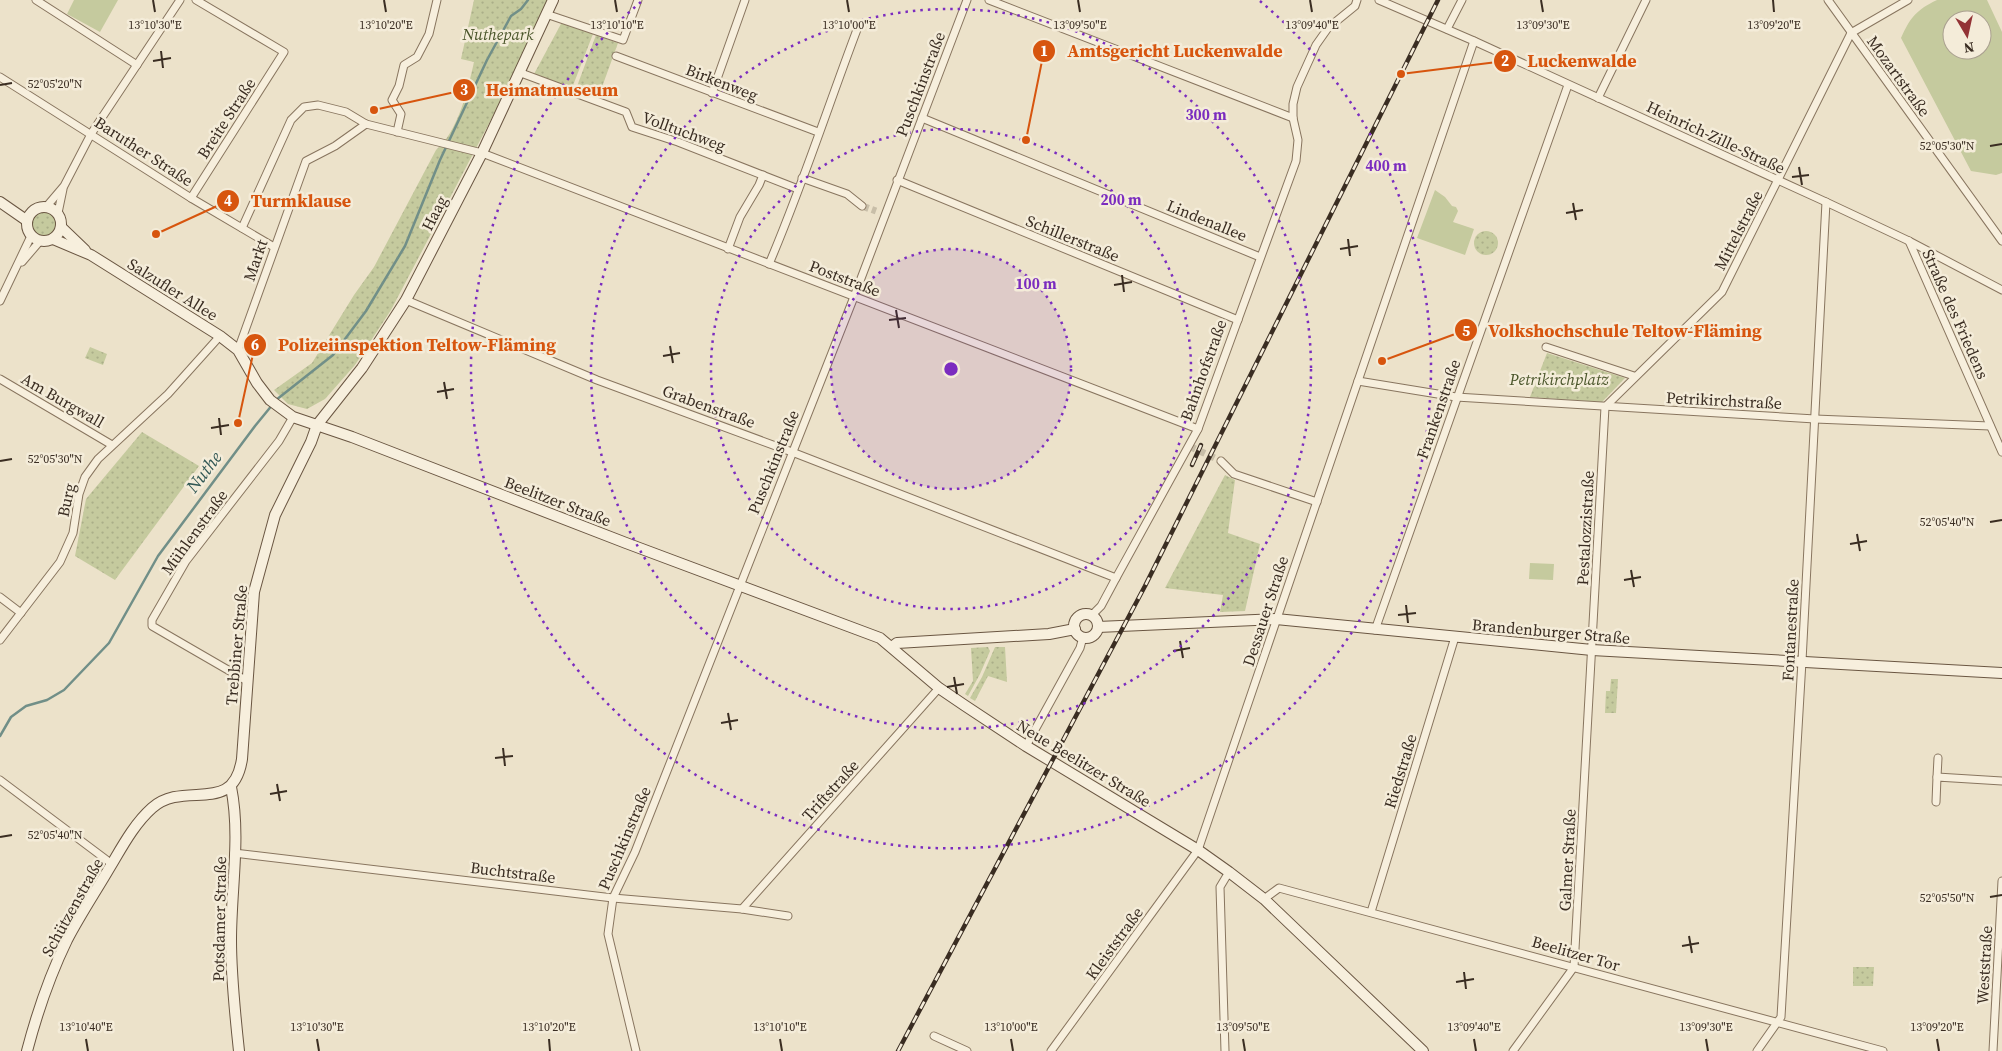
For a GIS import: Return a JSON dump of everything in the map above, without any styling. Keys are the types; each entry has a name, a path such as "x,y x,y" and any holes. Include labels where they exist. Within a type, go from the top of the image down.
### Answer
{"main road":[{"name":"Haag","path":"317,425 362,368 406,300 482,153 521,73 553,0"},
{"path":"1,202 32,211"},
{"path":"1,202 26,220"},
{"path":"42,206 47,206 58,213 61,227 53,239 36,239 28,232 26,220 32,211 42,206"},
{"name":"Salzufler Allee","path":"61,227 91,256"},
{"name":"Salzufler Allee","path":"53,239 91,256 220,336 238,350"},
{"name":"Beelitzer Straße","path":"238,350 257,383 274,403 292,417 352,437 626,544 880,638 892,647"},
{"name":"Trebbiner Straße","path":"231,787 237,779 240,768 254,592 275,515 304,457 317,425"},
{"path":"1080,615 1092,615 1096,619 1098,626 1095,634 1083,637 1074,629 1075,621 1080,615"},
{"name":"Brandenburger Straße","path":"1098,626 1276,619 1592,650 2002,673"},
{"path":"892,647 897,643 1049,634 1074,629"},
{"name":"Neue Beelitzer Straße","path":"892,647 939,688 1026,746 1198,850 1229,872 1264,899 1423,1051"},
{"name":"Potsdamer Straße","path":"231,787 235,808 231,940 233,1004 239,1051"},
{"name":"Schützenstraße","path":"27,1051 33,1026 53,972 68,940 134,829 153,807 163,801 175,797 213,794 231,787"}],"street":[{"path":"36,0 137,65"},
{"path":"47,206 64,186 91,134 180,0"},
{"name":"Breite Straße","path":"191,198 284,52 196,0"},
{"path":"397,132 401,114 392,100 399,86 404,65 417,57 429,34 437,0"},
{"path":"546,14 623,40 638,0"},
{"path":"712,93 745,0"},
{"name":"Puschkinstraße","path":"636,1051 608,934 613,898 635,852 854,296 967,0"},
{"path":"989,0 1293,118"},
{"name":"Bahnhofstraße","path":"1092,615 1100,606 1116,578 1198,429 1296,161 1298,140 1293,118 1293,104 1297,87 1316,45 1328,28 1355,6 1357,0"},
{"name":"Heinrich-Zille-Straße","path":"1379,0 1447,29 1826,202 2001,287"},
{"path":"1447,29 1462,0"},
{"path":"1598,98 1646,0"},
{"name":"Mozartstraße","path":"1828,0 2002,241"},
{"path":"1851,33 1908,0"},
{"path":"770,264 858,27"},
{"name":"Mittelstraße","path":"1605,407 1634,376 1722,292 1779,181 1851,33"},
{"name":"Dessauer Straße","path":"1198,850 1474,42"},
{"name":"Birkenweg","path":"616,56 818,132"},
{"name":"Volltuchweg","path":"521,73 626,112 632,127 678,142 798,189"},
{"name":"Baruther Straße","path":"0,77 191,198 274,247"},
{"name":"Frankenstraße","path":"1376,630 1456,397 1568,85"},
{"name":"Markt","path":"242,228 291,120 304,107 318,105 346,112 366,124 482,153"},
{"name":"Lindenallee","path":"922,118 1260,257"},
{"name":"Markt","path":"238,350 306,161 335,146 366,124"},
{"name":"Poststraße","path":"482,153 1198,429"},
{"path":"728,249 740,217 759,185 762,175"},
{"path":"802,178 847,194 862,206"},
{"name":"Schillerstraße","path":"897,180 1238,320"},
{"path":"58,213 64,186"},
{"name":"Fontanestraße","path":"1757,1051 1778,1024 1781,1017 1826,202"},
{"path":"876,211 884,214"},
{"path":"0,301 17,268 36,239"},
{"name":"Straße des Friedens","path":"1909,241 2002,452"},
{"name":"Grabenstraße","path":"406,300 597,380 792,452 1116,578"},
{"name":"Burg","path":"0,640 60,562 74,533 79,494 85,477 98,459 168,394 220,336"},
{"path":"1546,347 1634,376"},
{"name":"Am Burgwall","path":"0,379 112,444"},
{"path":"1358,381 1456,397"},
{"name":"Petrikirchstraße","path":"1456,397 1815,419 1990,426"},
{"name":"Pestalozzistraße","path":"1592,650 1605,407"},
{"name":"Mühlenstraße","path":"247,681 152,626 152,620 186,561 279,441 292,417"},
{"path":"1220,461 1234,474 1317,502"},
{"path":"0,597 21,613"},
{"path":"1026,746 1080,648 1083,637"},
{"name":"Riedstraße","path":"1371,912 1455,638"},
{"name":"Galmer Straße","path":"1574,967 1592,650"},
{"name":"Triftstraße","path":"742,909 939,688"},
{"path":"1936,802 1938,758"},
{"path":"1937,777 2002,781"},
{"path":"0,780 112,864"},
{"name":"Kleiststraße","path":"1051,1051 1198,850"},
{"name":"Buchtstraße","path":"234,852 613,898 742,909 788,916"},
{"path":"1225,1051 1220,887 1229,872"},
{"name":"Weststraße","path":"1993,1051 2002,881"},
{"name":"Beelitzer Tor","path":"1264,899 1279,888 1883,1051"},
{"path":"1513,1051 1574,967"},
{"path":"934,1036 967,1051"}],"green space":[{"path":"74,0 118,0 100,32 67,14"},
{"name":"Nuthepark","path":"474,0 547,0 516,72 391,310 355,365 325,399 307,409 288,404 274,390 312,363 354,295 374,267 436,150 444,142 456,121 465,97 474,62 461,59"},
{"path":"1937,0 1987,0 1992,10 1942,10 1942,60 1992,60 1992,11 2002,32 2002,173 1996,175 1971,171 1901,38 1907,25 1919,11"},
{"path":"562,22 593,34 572,88 534,74"},
{"path":"596,35 618,43 598,98 576,89"},
{"path":"1435,190 1445,197 1452,206 1456,207 1458,211 1453,222 1474,229 1465,255 1417,238"},
{"path":"44,211 53,215 57,224 53,233 44,237 35,233 31,224 35,215"},
{"path":"1486,231 1495,234 1498,243 1495,252 1486,255 1477,252 1474,243 1477,234"},
{"path":"90,347 107,354 103,365 85,358"},
{"name":"Petrikirchplatz","path":"1547,353 1625,378 1602,402 1530,397"},
{"path":"142,432 199,466 115,580 75,556 86,499"},
{"path":"1225,475 1235,480 1228,533 1260,544 1245,611 1220,612 1223,595 1165,588"},
{"path":"1530,563 1554,564 1553,580 1529,579"},
{"path":"988,647 990,651 968,696 965,694 973,681 971,648"},
{"path":"995,647 1005,647 1007,682 988,676 975,701 970,698 982,677"},
{"path":"1611,679 1618,679 1616,713 1605,713 1606,691 1610,691"},
{"path":"1853,967 1874,967 1873,986 1853,986"}],"waterway":[{"name":"Nuthe","path":"276,400 333,355 366,311 405,246 440,160 487,60 511,16 521,9 528,0"},
{"name":"Nuthe","path":"0,736 11,717 26,706 47,700 64,690 109,643 158,556 273,404"}],"tunnel":[{"path":"862,206 876,211"},
{"path":"1189,446 1221,461"}],"railway":[{"path":"898,1051 1145,586 1438,0"},
{"path":"1192,465 1201,445"}],"place":[{"name":"Luckenwalde","path":"1401,74"},
{"name":"Heimatmuseum","path":"374,110"},
{"name":"Amtsgericht Luckenwalde","path":"1026,140"},
{"name":"Turmklause","path":"156,234"},
{"name":"Volkshochschule Teltow-Fläming","path":"1382,361"},
{"name":"Polizeiinspektion Teltow-Fläming","path":"238,423"}]}
